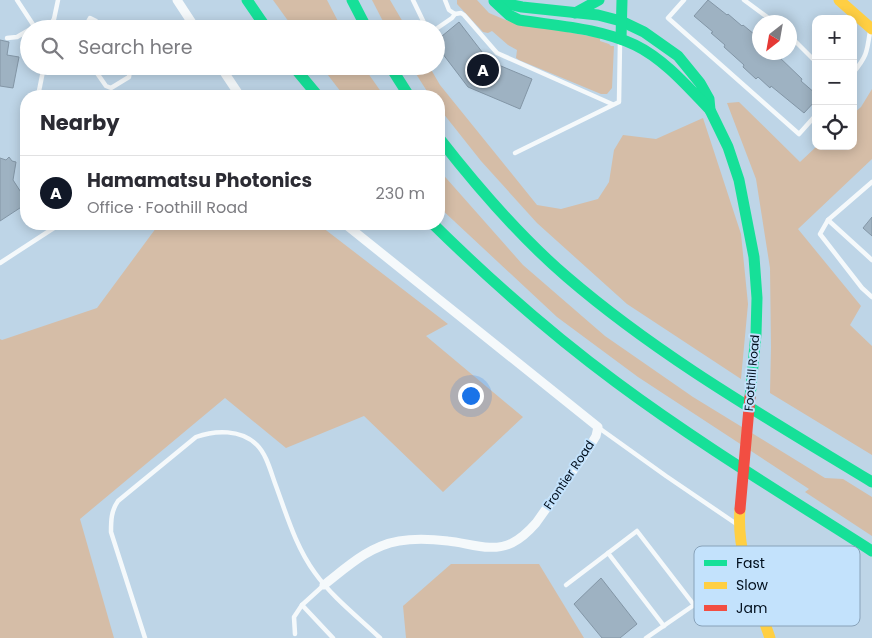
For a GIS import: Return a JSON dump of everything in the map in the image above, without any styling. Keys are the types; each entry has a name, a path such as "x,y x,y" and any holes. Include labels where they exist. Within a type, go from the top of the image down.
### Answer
{"main road":[{"path":"247,0 261,20"},
{"path":"352,0 363,20"},
{"path":"575,13 599,0"},
{"path":"620,39 622,0"},
{"path":"839,0 871,28"},
{"name":"Foothill Road","path":"493,1 522,7 598,15 621,21 644,32 678,56 700,83 709,99 710,110"},
{"name":"Foothill Road","path":"493,1 519,20 582,30 620,39 637,46 672,71 710,110 728,147 741,188 750,230 757,298 753,367 740,506 739,525 742,546"},
{"path":"301,75 313,90"},
{"path":"396,75 405,90"},
{"path":"445,146 509,221 568,278 601,305 688,368 872,482"},
{"path":"439,230 505,292 616,382 684,429 872,551"},
{"name":"Foothill Road","path":"766,626 770,638"}],"street":[{"path":"177,0 190,20"},
{"path":"226,75 236,90"},
{"name":"Frontier Road","path":"324,585 353,562 377,547 399,541 425,539 494,547 511,543 526,534 536,524 587,451 596,436 598,427 352,230"}],"lane":[{"path":"17,0 28,20"},
{"path":"53,20 58,0"},
{"path":"413,0 423,20"},
{"path":"445,0 450,10 455,14"},
{"path":"684,0 668,18 799,134 812,119"},
{"path":"744,0 764,15"},
{"path":"445,23 455,14 461,13 490,46 505,58 612,104"},
{"path":"857,68 868,51 871,28"},
{"path":"7,38 20,36"},
{"path":"515,153 619,102 620,39"},
{"path":"797,43 814,60"},
{"path":"39,90 42,75"},
{"path":"98,75 106,86 111,88 130,75"},
{"path":"872,182 828,220 820,234 862,288 872,297"},
{"path":"828,220 872,260"},
{"path":"0,263 51,230"},
{"path":"598,427 739,525"},
{"path":"145,638 111,532 110,519 113,507 196,437 208,432 238,434 249,439 262,452 296,540 315,573 349,611 379,638"},
{"path":"566,585 637,531 694,605 646,638"},
{"path":"608,553 664,626"},
{"path":"295,634 294,617 302,605 324,585"},
{"path":"302,605 333,638"}],"shaded area":[{"path":"273,0 327,0 337,20 287,20"},
{"path":"372,0 390,0 402,20 382,20"},
{"path":"457,0 477,0 489,13 508,21 600,38 600,41 614,46 612,88 607,94 601,94 519,60 516,58 517,50 492,31 488,33 483,32 457,4"},
{"path":"328,75 369,75 380,90 339,90"},
{"path":"417,75 434,75 444,90 426,90"},
{"path":"872,89 872,159 798,229 861,306 850,325 872,346 872,455 770,393 770,268 756,179 727,103 739,102 800,162 813,150 857,150 857,110"},
{"path":"445,91 537,205 561,209 598,199 609,182 614,150 623,135 656,139 703,118 741,234 748,304 741,379 627,304 537,223 481,161 445,116"},
{"path":"445,177 523,265 605,336 693,397 825,478 843,479 872,497 872,536 805,492 809,489 638,377 557,317 445,213"},
{"path":"155,230 326,230 448,324 426,336 523,417 443,492 364,416 286,448 225,398 80,519 114,638 0,638 0,339 2,340 97,308"},
{"path":"451,564 539,564 584,638 406,638 403,606"}],"building":[{"path":"708,0 743,25 752,32 752,60 782,60 812,91 812,104 804,113 771,86 770,88 758,77 756,79 724,47 725,45 711,33 713,32 694,16"},
{"path":"459,22 489,61 532,79 520,109 468,87 445,57 445,34"},
{"path":"0,40 9,42 7,55 19,57 13,88 0,86"},
{"path":"9,157 12,161 16,162 13,180 20,191 20,208 0,221 0,158 6,160"},
{"path":"872,217 872,236 863,228"},
{"path":"601,578 637,624 620,638 602,638 574,604"}],"traffic: fast":[{"path":"247,0 261,20"},
{"path":"352,0 362,20"},
{"path":"575,13 599,0"},
{"path":"621,39 622,0"},
{"path":"494,1 522,7 598,15 621,21 644,32 678,56 700,83 709,99 710,110 728,147 739,180 754,257 757,298 756,334 750,397"},
{"path":"495,2 509,15 519,20 592,31 635,45 666,66 710,110"},
{"path":"300,75 313,90"},
{"path":"396,75 405,90"},
{"path":"445,145 484,193 532,245 603,306 639,334 715,386 872,482"},
{"path":"439,230 477,266 568,345 647,405 710,448 872,551"}],"traffic: slow":[{"path":"839,0 872,29"},
{"path":"740,509 742,546"},
{"path":"766,626 770,638"}],"traffic: jam":[{"path":"740,509 750,397"}],"place":[{"name":"Hamamatsu Photonics","path":"483,70"}]}
